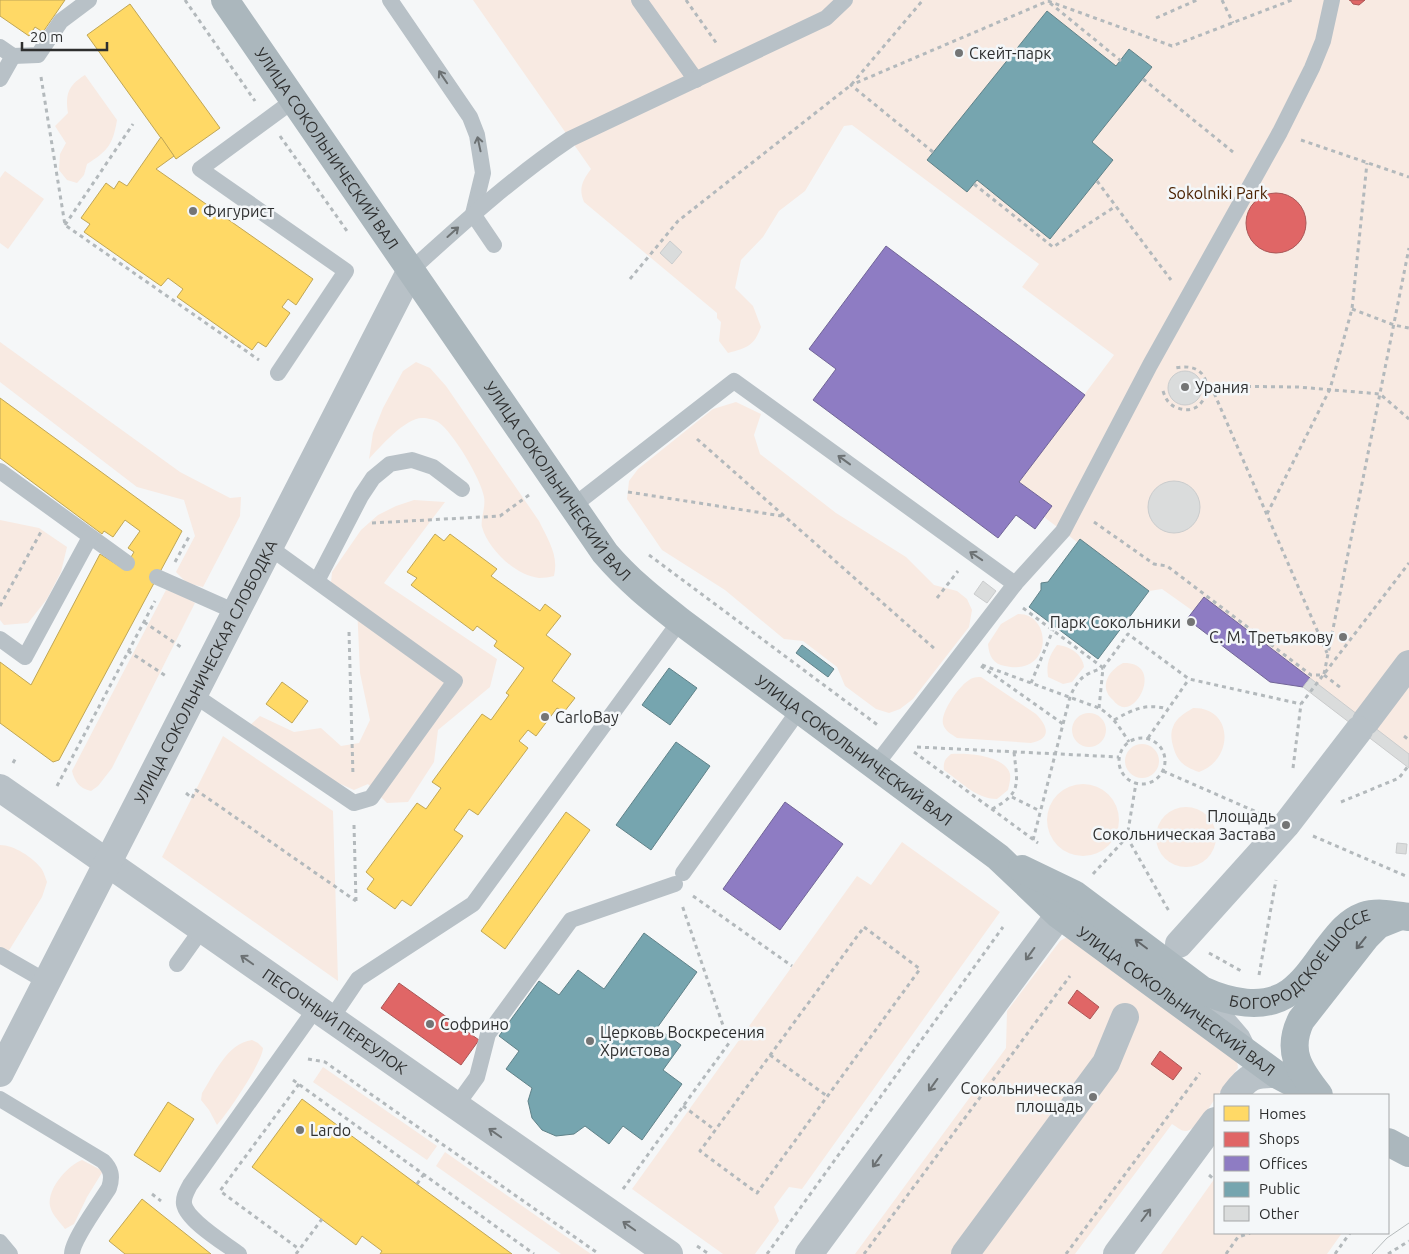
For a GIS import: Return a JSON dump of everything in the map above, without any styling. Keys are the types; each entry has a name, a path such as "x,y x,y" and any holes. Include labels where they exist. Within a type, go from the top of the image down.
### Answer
{"main road":[{"name":"УЛИЦА СОКОЛЬНИЧЕСКИЙ ВАЛ","path":"225,0 605,553 622,574 680,621 998,857 1059,915 1276,1074 1316,1094"},
{"name":"УЛИЦА СОКОЛЬНИЧЕСКИЙ ВАЛ","path":"998,857 1074,894 1112,922 1177,949"},
{"name":"БОГОРОДСКОЕ ШОССЕ","path":"1177,949 1202,990 1220,998 1241,1003 1264,1002 1288,994 1300,983 1342,929 1353,920 1376,913 1404,917"},
{"path":"1317,1094 1298,1063 1294,1049 1294,1035 1301,1020 1366,937 1378,925 1404,917"},
{"path":"1389,1143 1409,1153"}],"street":[{"name":"УЛИЦА СОКОЛЬНИЧЕСКАЯ СЛОБОДКА","path":"0,1073 411,270"},
{"path":"1177,949 1286,825 1409,664"},
{"name":"ПЕСОЧНЫЙ ПЕРЕУЛОК","path":"0,788 668,1254"},
{"path":"809,1254 1059,915 1073,907 1084,909 1112,922"},
{"path":"965,1254 1106,1063 1124,1017"},
{"path":"1239,1089 1254,1076 1276,1074"},
{"path":"1117,1254 1214,1122"}],"lane":[{"path":"0,79 7,52 38,54 60,21 89,0"},
{"path":"390,0 470,117 477,135 483,173 473,214 494,245"},
{"path":"639,0 696,80"},
{"path":"411,270 473,214 535,163 570,139 826,18 845,0"},
{"path":"875,766 900,742 959,657 1011,590 1062,531 1150,365 1280,132 1312,68 1323,41 1332,0"},
{"path":"278,373 346,272 200,169 294,100"},
{"path":"573,506 734,381 972,553 1011,590"},
{"path":"317,581 373,478 390,464 412,460 433,467 462,489"},
{"path":"0,470 127,563"},
{"path":"0,639 25,657 90,536"},
{"path":"194,695 354,802 371,798 456,681 269,547"},
{"path":"161,579 236,612"},
{"path":"239,1254 194,1220 187,1212 184,1204 185,1194 201,1169 324,1013 358,979 473,904 680,621"},
{"path":"456,1106 477,1077 488,1034 571,920 679,878 800,710"},
{"path":"177,964 202,929"},
{"path":"0,955 47,982"},
{"path":"1202,990 1242,1036 1250,1055 1239,1089"},
{"path":"0,1099 103,1160 108,1166 112,1180 109,1188 77,1239 72,1254"},
{"path":"0,1242 10,1254"}],"path":[{"path":"185,0 348,233"},
{"path":"686,0 732,64"},
{"path":"630,278 678,221 851,85 923,0"},
{"path":"851,85 1047,0 1172,46 1292,0"},
{"path":"1047,0 1121,61"},
{"path":"1156,18 1197,0"},
{"path":"1222,0 1233,23"},
{"path":"38,54 65,225 278,373"},
{"path":"1143,79 1232,152"},
{"path":"851,85 934,152"},
{"path":"65,225 133,124"},
{"path":"1280,132 1409,177"},
{"path":"1267,514 1330,389 1352,309 1367,163"},
{"path":"1097,180 1186,301"},
{"path":"974,184 1053,247 1116,206"},
{"path":"1324,675 1409,248"},
{"path":"1352,309 1394,325 1409,328"},
{"path":"1150,365 1166,375"},
{"path":"1209,386 1203,401 1196,407 1188,410 1172,406 1166,399 1162,382 1172,368 1185,365 1193,367 1205,378 1209,386 1267,514 1328,654"},
{"path":"1209,386 1298,387 1380,394 1409,419"},
{"path":"680,424 944,658 951,660 959,657"},
{"path":"598,488 783,516"},
{"path":"346,525 500,516 529,495"},
{"path":"1074,508 1154,564 1167,566 1310,675 1324,675 1341,688"},
{"path":"0,606 53,509"},
{"path":"57,786 144,622 161,579 190,535"},
{"path":"646,553 1041,845"},
{"path":"937,598 972,553"},
{"path":"1293,769 1301,704 1409,563"},
{"path":"1011,590 1054,630 1103,668"},
{"path":"186,793 192,798 196,790 356,901 348,604"},
{"path":"144,622 181,647"},
{"path":"1031,683 1054,630"},
{"path":"1099,708 1103,668 1128,634 1189,679 1301,704"},
{"path":"128,651 166,676"},
{"path":"1063,724 977,663 1099,708 1108,713 1129,742"},
{"path":"1033,840 1070,697 1075,686 1087,673 1103,668"},
{"path":"1148,738 1189,679"},
{"path":"1114,720 1141,707 1155,706 1168,709"},
{"path":"1404,736 1409,740"},
{"path":"1138,738 1148,738 1158,743 1163,752 1165,762 1163,771 1156,780 1146,784 1136,783 1128,780 1122,773 1119,757 1122,748 1129,742 1138,738"},
{"path":"900,742 1014,752 1119,757"},
{"path":"992,809 1005,802 1016,789 1014,752"},
{"path":"1338,803 1399,778 1409,766"},
{"path":"1088,880 1127,837 1136,783"},
{"path":"1012,796 1040,811"},
{"path":"1127,837 1177,949 1249,976"},
{"path":"1258,980 1278,873"},
{"path":"679,878 792,966"},
{"path":"626,1184 729,1043 679,878"},
{"path":"864,927 920,969 827,1096 757,1193 700,1151 864,927"},
{"path":"767,1254 1003,927"},
{"path":"864,1254 1070,976"},
{"path":"770,1054 827,1096"},
{"path":"304,1059 325,1062 599,1254"},
{"path":"1066,1254 1200,1073"},
{"path":"290,1078 534,1254"},
{"path":"299,1084 220,1191 299,1249"},
{"path":"683,1106 715,1130"},
{"path":"417,1184 424,1174"},
{"path":"296,1254 322,1219"},
{"path":"1335,1254 1349,1234"},
{"path":"1226,1254 1238,1235"},
{"path":"1388,1254 1409,1241"}],"green space":[{"name":"Sokolniki Park","path":"473,0 1409,0 1409,768 1303,687 1270,682 1193,611 1162,589 1149,591 1080,539 1077,542 1044,517 1052,506 1019,482 1114,355 1022,287 1039,264 852,125 844,126 805,191 779,211 763,237 741,260 735,288 753,306 761,327 756,338 749,345 728,353 719,341 721,322 717,318 717,313 584,202 581,188 591,169"},
{"path":"85,75 117,120 114,135 105,151 87,164 84,175 77,183 67,180 59,170 60,154 66,143 55,126 68,113 67,100 69,90 75,82"},
{"path":"5,171 44,199 8,249 0,243 0,178"},
{"path":"0,342 180,472 230,498 241,497 240,516 203,587 187,583 176,572 195,536 184,500 137,487 0,382"},
{"path":"416,362 430,368 446,386 539,521 554,554 554,576 539,578 521,572 504,560 490,544 482,527 484,497 478,479 451,435 438,422 423,418 409,422 401,427 369,459 373,433 383,408 403,371"},
{"path":"736,402 761,414 754,435 760,454 836,513 906,557 934,585 957,591 967,599 972,610 969,627 913,699 900,709 889,713 876,709 845,686 837,667 803,641 784,639 725,590 662,550 627,499 629,481 638,469 713,409"},
{"path":"414,500 445,502 384,583 497,659 490,687 438,730 434,762 408,802 387,803 368,784 354,790 316,773 249,726 260,716 294,732 321,728 341,746 359,743 370,720 360,673 357,605 331,583 332,572 361,530 378,515"},
{"path":"0,520 39,528 67,547 61,572 47,599 28,623 4,625 0,620"},
{"path":"166,590 181,595 195,603 112,768 98,786 91,791 87,790 78,784 72,771"},
{"path":"1018,614 1029,616 1037,623 1042,633 1043,644 1039,654 1032,662 1021,667 1001,665 992,659 988,644 1001,624"},
{"path":"1057,645 1075,652 1083,662 1084,667 1072,682 1063,684 1048,677 1047,668 1049,660"},
{"path":"1123,663 1134,665 1141,669 1144,676 1142,692 1138,699 1126,707 1117,704 1106,690 1107,679 1110,674"},
{"path":"981,677 1036,714 1045,727 1045,735 1038,741 1031,743 957,738 947,730 943,724 943,719 948,705 968,680"},
{"path":"1193,708 1206,710 1216,716 1222,725 1224,735 1219,757 1210,766 1199,772 1181,762 1171,738 1172,729 1176,721"},
{"path":"1089,713 1096,714 1101,718 1105,723 1105,737 1101,742 1096,746 1089,747 1082,746 1077,742 1073,737 1072,730 1073,723 1077,718 1082,714"},
{"path":"223,736 333,811 338,981 162,857"},
{"path":"1142,744 1154,749 1159,761 1154,773 1142,778 1130,773 1125,761 1130,749"},
{"path":"951,754 985,756 1001,763 1010,774 1008,790 997,799 975,793 944,770 945,761"},
{"path":"1083,784 1097,787 1109,794 1116,806 1119,820 1116,834 1109,846 1097,853 1083,856 1069,853 1057,846 1050,834 1047,820 1050,806 1057,794 1069,787"},
{"path":"1180,807 1192,807 1203,812 1211,820 1216,831 1214,849 1203,862 1192,867 1180,867 1169,862 1161,854 1156,843 1156,831 1161,820 1169,812"},
{"path":"902,842 1000,912 802,1189 789,1187 774,1207 779,1221 755,1254 723,1254 632,1189 857,876 871,885"},
{"path":"0,845 17,849 33,860 42,870 47,882 42,897 0,965"},
{"name":"Сокольническая площадь","path":"1067,937 1237,1061 1238,1068 1219,1094 1214,1094 1214,1100 1202,1118 1190,1130 1184,1131 1172,1124 1075,1254 855,1254 1006,1048 1007,1011 1060,941"},
{"path":"252,1040 263,1048 257,1065 244,1088 217,1125 201,1100 202,1093 228,1053 243,1042"},
{"path":"323,1067 437,1146 427,1160 313,1082"},
{"path":"445,1152 591,1254 561,1254 436,1166"},
{"path":"82,1160 103,1171 87,1197 74,1224 65,1229 52,1212 50,1199 59,1179 70,1167"},
{"path":"1214,1179 1214,1234 1341,1234 1327,1254 1161,1254"}],"building: Homes":[{"path":"0,0 65,0 43,32 35,27 29,36 0,16"},
{"path":"130,4 220,128 176,159 87,35"},
{"path":"161,137 174,156 156,169 313,279 296,305 288,299 282,307 290,313 266,347 258,342 252,350 177,297 183,289 168,278 161,286 84,232 90,224 81,218 106,183 114,189 119,181 127,186"},
{"path":"0,398 182,531 59,760 53,762 0,723 0,662 31,685 100,554 124,569 134,552 128,548 140,531 125,520 113,537 104,531 102,534 0,458"},
{"path":"435,534 444,541 450,534 497,569 491,576 540,611 545,604 561,616 546,635 571,654 552,681 575,698 564,712 557,708 536,736 528,730 519,741 528,748 478,815 469,809 454,830 463,836 411,906 402,900 395,909 367,889 374,879 366,872 417,803 426,809 441,788 432,782 482,714 491,720 509,695 506,693 524,668 494,646 497,641 477,626 473,631 411,585 417,578 407,572"},
{"path":"282,682 308,701 292,723 266,704"},
{"path":"566,812 590,830 505,949 481,931"},
{"path":"302,1099 512,1254 380,1254 382,1251 362,1236 356,1245 252,1167"},
{"path":"168,1102 194,1119 160,1172 134,1155"},
{"path":"142,1199 211,1254 125,1254 109,1241"}],"building: Shops":[{"path":"1350,0 1365,0 1359,5 1353,4"},
{"path":"1270,193 1282,193 1293,198 1301,206 1306,217 1304,235 1293,248 1282,253 1270,253 1259,248 1251,240 1246,229 1246,217 1251,206 1259,198"},
{"name":"Софрино","path":"399,983 479,1040 461,1065 381,1008"},
{"path":"1077,990 1099,1007 1090,1019 1068,1003"},
{"path":"1160,1051 1182,1068 1173,1080 1151,1064"}],"building: Offices":[{"path":"886,246 1085,395 1019,482 1052,506 1035,529 1016,515 998,538 813,400 836,369 809,349"},
{"path":"1204,597 1310,678 1303,687 1270,682 1187,619"},
{"path":"785,802 843,844 780,930 723,889"}],"building: Public":[{"path":"1047,11 1116,66 1129,49 1152,67 1092,142 1113,160 1050,239 977,180 967,192 927,160"},
{"path":"1080,539 1149,591 1098,659 1029,607 1041,590 1041,583 1048,582"},
{"path":"802,645 834,669 828,677 796,653"},
{"path":"669,668 697,688 670,725 642,705"},
{"path":"676,742 710,766 651,850 616,825"},
{"name":"Церковь Воскресения Христова","path":"644,933 697,972 657,1028 681,1045 663,1070 682,1084 642,1140 623,1126 609,1144 585,1126 574,1134 556,1136 542,1130 532,1118 528,1101 532,1088 506,1069 519,1051 499,1036 539,981 559,995 578,970 604,989"}],"building: Other":[{"path":"670,241 682,252 672,264 660,253"},
{"name":"Урания","path":"1185,371 1192,372 1197,376 1201,381 1201,395 1197,400 1192,404 1185,405 1178,404 1173,400 1169,395 1168,388 1169,381 1173,376 1178,372"},
{"path":"1169,481 1179,481 1193,488 1200,502 1200,512 1193,526 1179,533 1169,533 1159,529 1152,522 1148,512 1148,502 1152,492 1159,485"},
{"path":"983,581 996,591 987,603 974,594"},
{"path":"1310,678 1409,754 1409,768 1303,687"},
{"path":"1397,843 1407,844 1406,854 1396,853"}],"tram line":[{"path":"1372,1254 1387,1238 1409,1223"}],"place":[{"name":"Скейт-парк","path":"959,53"},
{"name":"Фигурист","path":"193,211"},
{"name":"Урания","path":"1185,387"},
{"name":"Парк Сокольники","path":"1191,622"},
{"name":"С. М. Третьякову","path":"1343,637"},
{"name":"CarloBay","path":"545,717"},
{"name":"Площадь Сокольническая Застава","path":"1286,825"},
{"name":"Софрино","path":"430,1024"},
{"name":"Церковь Воскресения Христова","path":"590,1041"},
{"name":"Сокольническая площадь","path":"1093,1097"},
{"name":"Lardo","path":"300,1130"}]}
